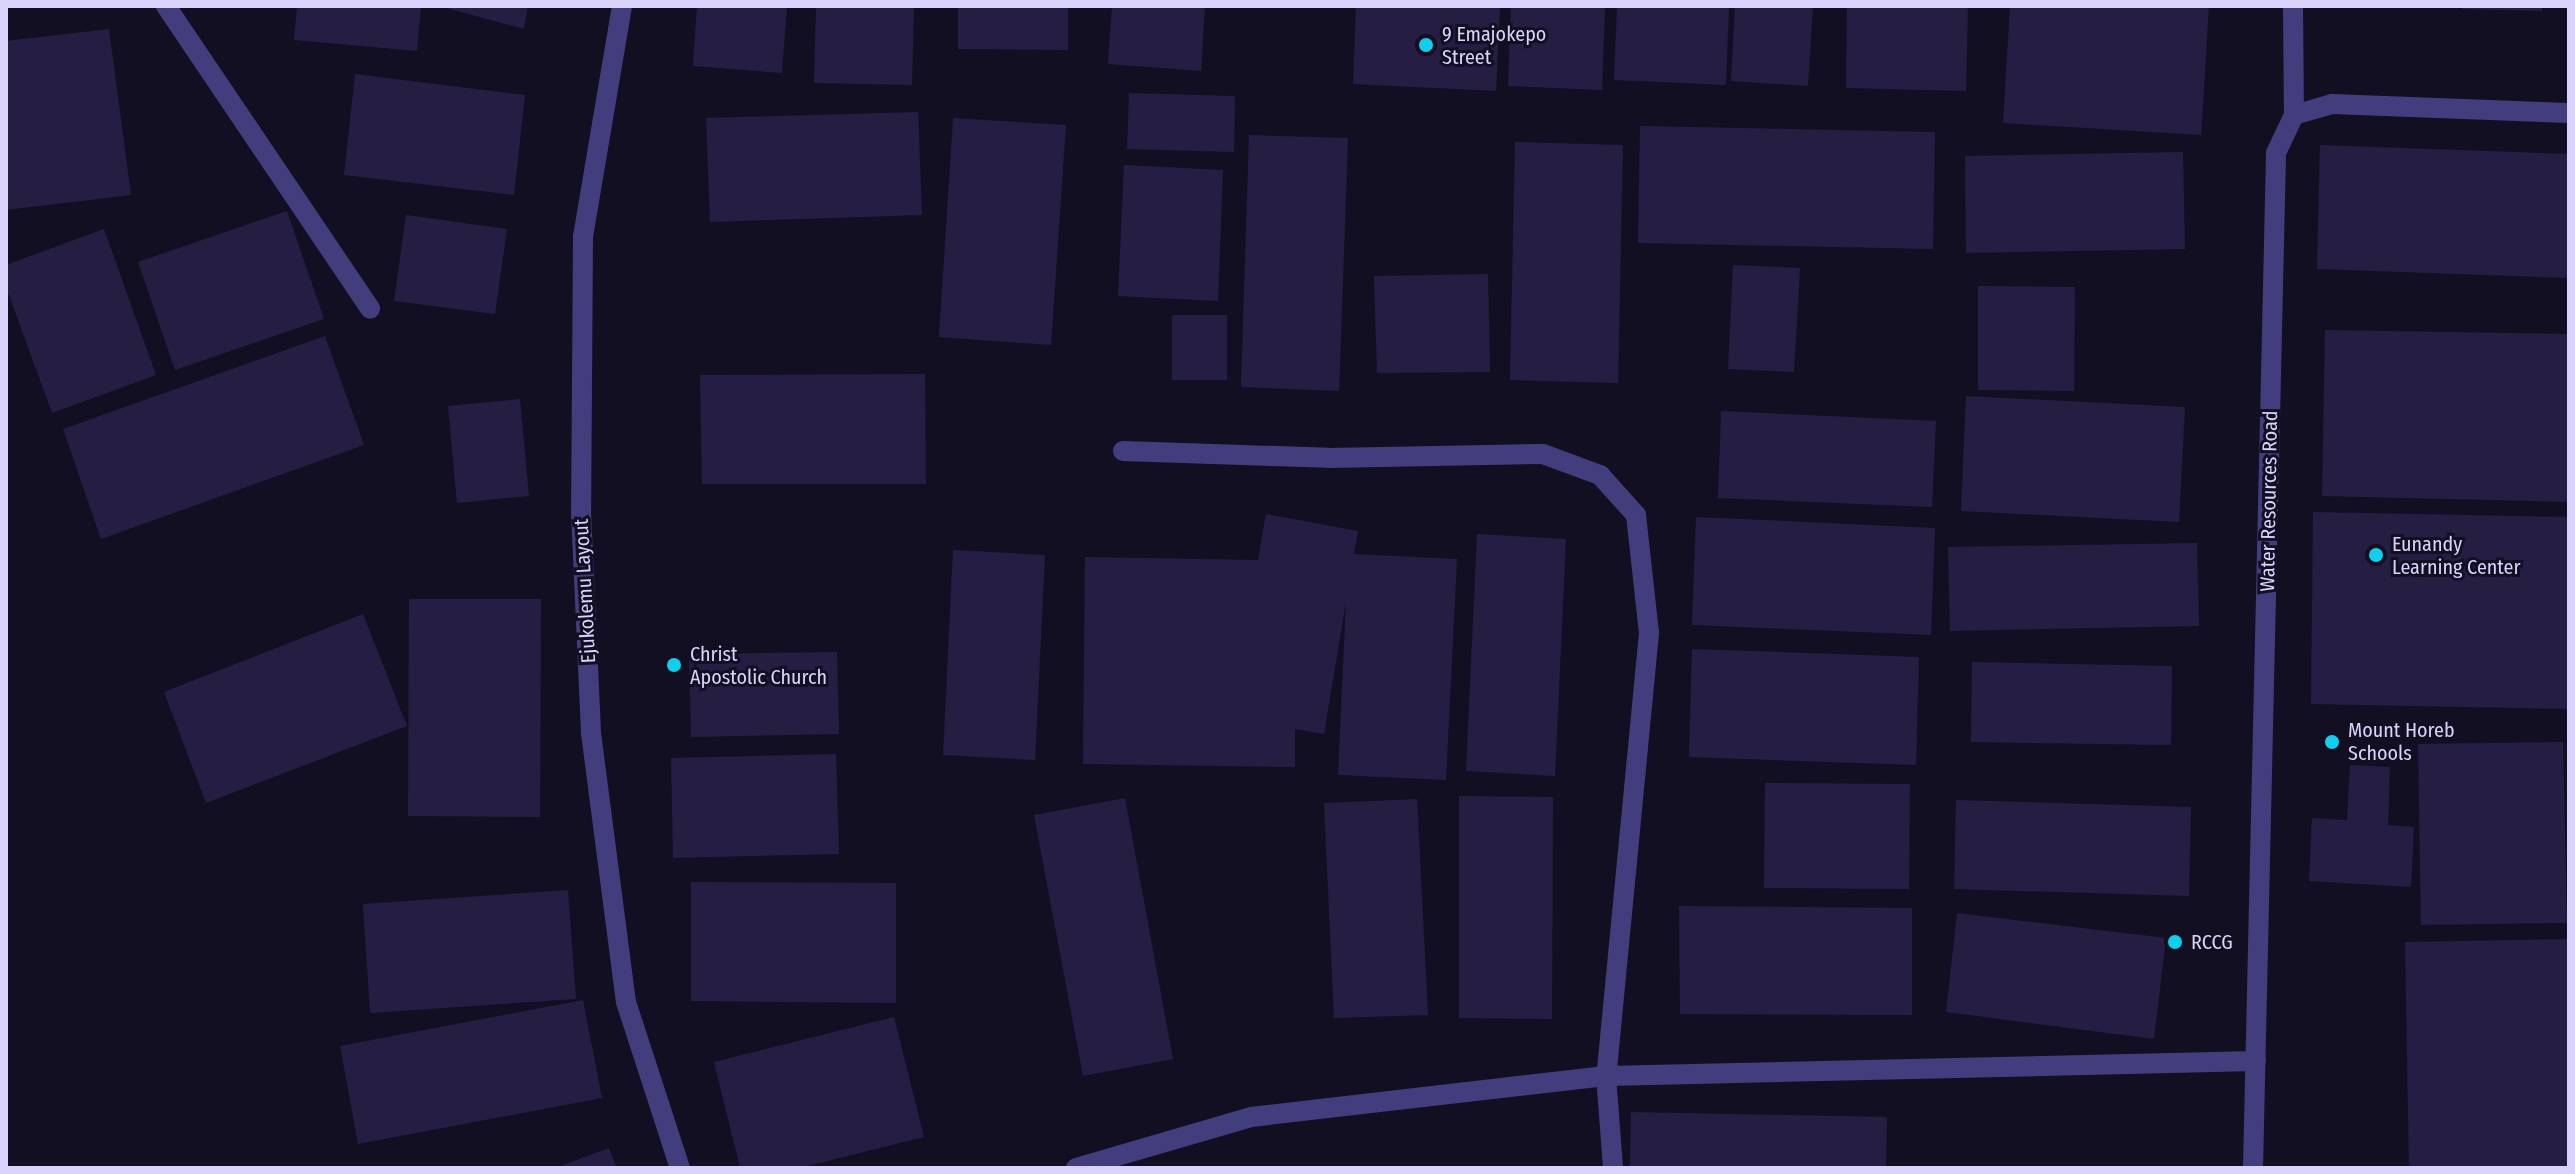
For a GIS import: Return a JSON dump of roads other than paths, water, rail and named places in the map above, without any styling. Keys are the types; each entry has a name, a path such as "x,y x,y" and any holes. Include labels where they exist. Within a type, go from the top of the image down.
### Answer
{"street":[{"path":"166,6 370,309"},
{"name":"Ejukolemu Layout","path":"622,6 583,237 581,512 590,717 626,1002 680,1168"},
{"path":"2293,6 2294,115 2332,104 2569,113"},
{"name":"Water Resources Road","path":"2253,1168 2276,153 2294,115"},
{"path":"1123,451 1329,458 1543,454 1600,475 1636,515 1649,633 1606,1076 1613,1168"},
{"path":"1076,1168 1251,1117 1606,1076 2256,1061"}],"place":[{"name":"9 Emajokepo Street","path":"1426,45"},
{"name":"Eunandy Learning Center","path":"2376,555"},
{"name":"Christ Apostolic Church","path":"674,665"},
{"name":"Mount Horeb Schools","path":"2332,742"},
{"name":"RCCG","path":"2175,942"}]}
